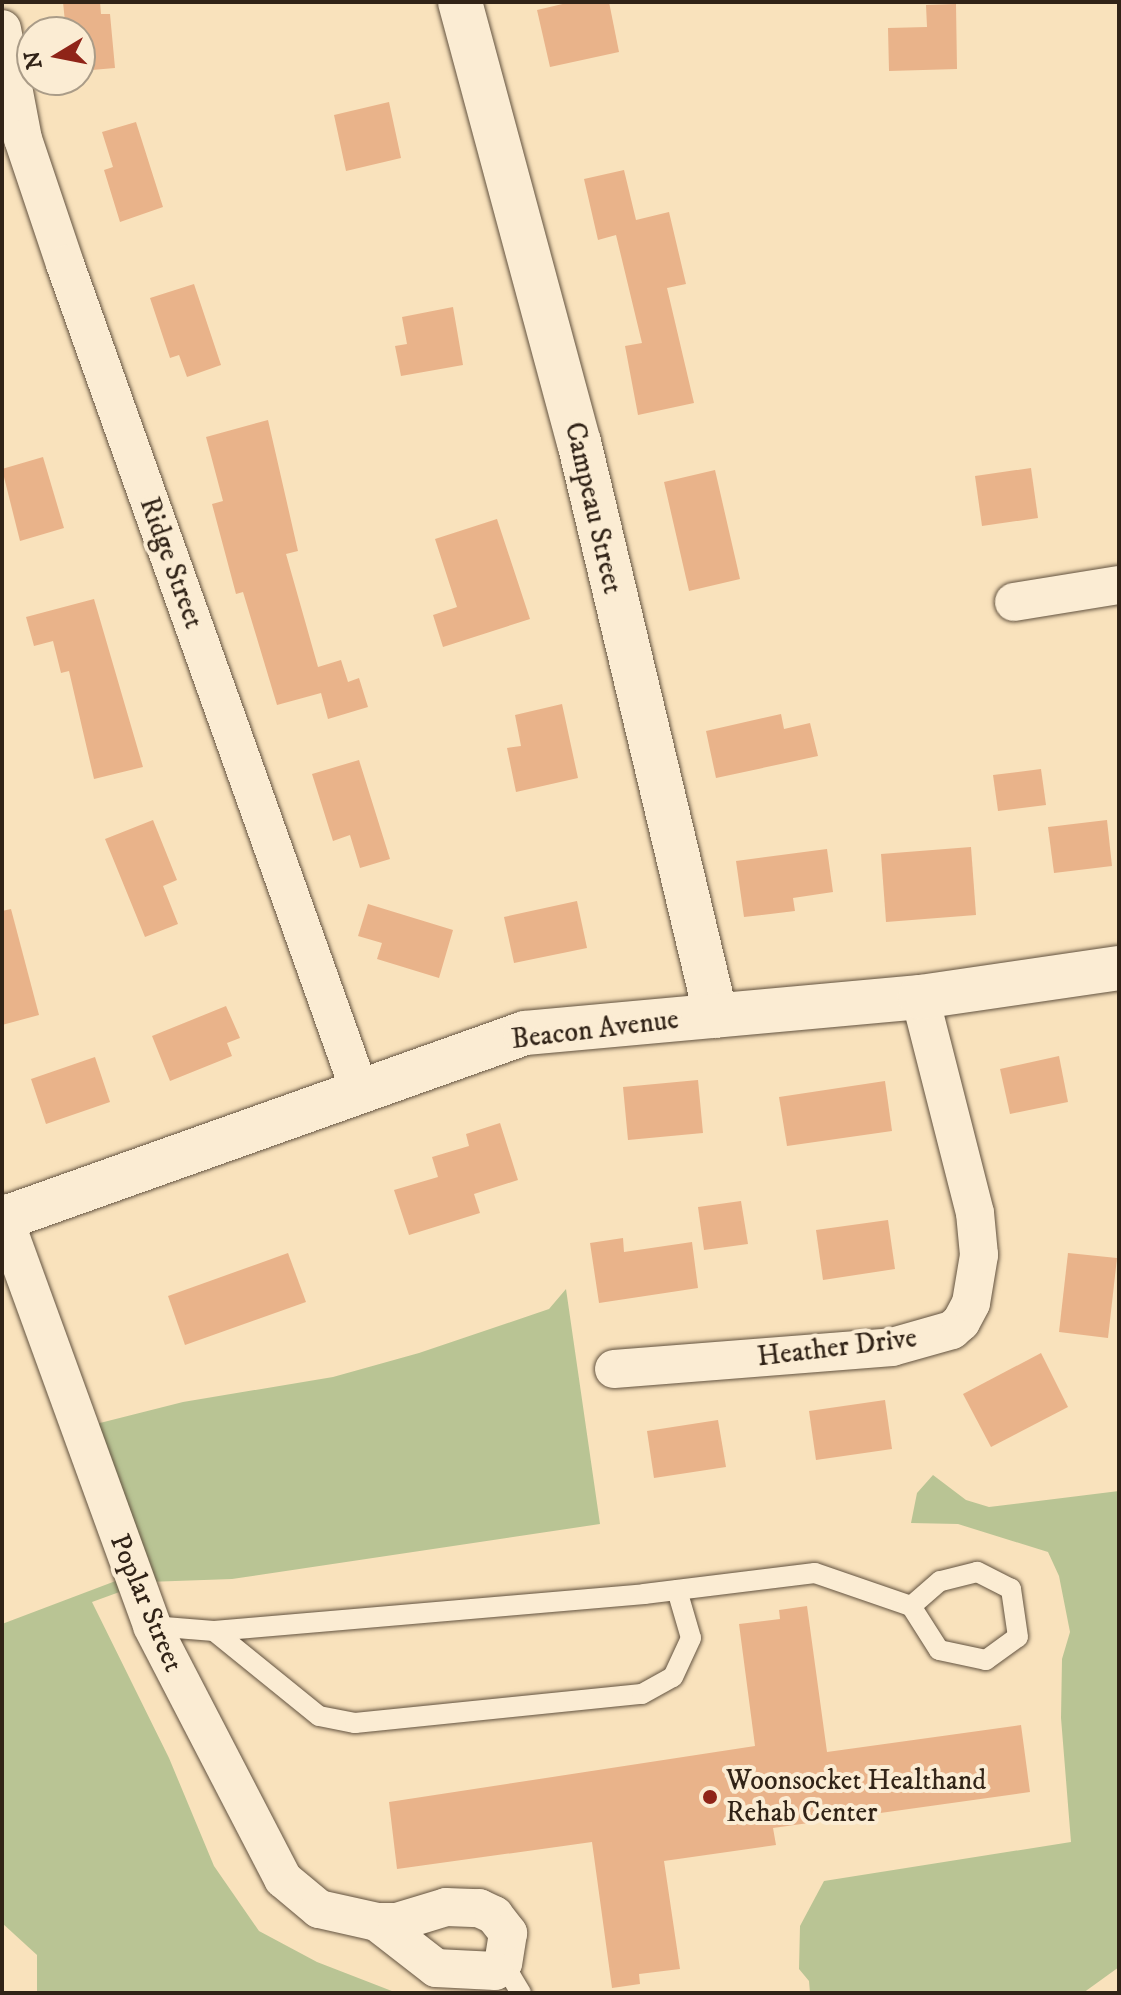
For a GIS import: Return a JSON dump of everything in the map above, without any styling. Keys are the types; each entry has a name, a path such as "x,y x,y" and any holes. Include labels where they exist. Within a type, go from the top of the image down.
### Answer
{"street":[{"name":"Campeau Street","path":"460,2 579,442 716,1016"},
{"name":"Ridge Street","path":"2,29 23,139 60,250 360,1092"},
{"path":"1014,602 1119,585"},
{"name":"Beacon Avenue","path":"3,1217 525,1033 920,997 1119,968"},
{"name":"Heather Drive","path":"614,1369 892,1347 952,1330 961,1322 971,1303 979,1255 975,1213 920,997"},
{"name":"Poplar Street","path":"3,1217 152,1626 283,1879 319,1909 377,1922 397,1922 446,1907 479,1908 508,1933 512,1978 436,1968 377,1922"}],"lane":[{"path":"152,1626 214,1631 677,1590 815,1573 911,1606 939,1650 986,1660 1018,1637 1011,1589 977,1572 940,1581 911,1606"},
{"path":"214,1631 319,1716 355,1723 642,1694 673,1677 691,1638 677,1590"}],"green space":[{"path":"566,1289 600,1524 232,1579 147,1582 92,1602 169,1758 214,1866 259,1931 317,1962 397,1993 37,1993 37,1955 2,1923 2,1624 142,1571 88,1426 183,1402 333,1377 419,1353 549,1309"},
{"path":"933,1475 966,1500 989,1507 1119,1491 1119,1967 1083,1993 810,1993 809,1981 799,1969 800,1926 824,1881 1071,1842 1061,1718 1062,1659 1070,1632 1059,1576 1048,1552 958,1524 911,1523 917,1493"}],"building":[{"path":"63,2 100,2 101,14 110,14 115,68 96,70 96,16 64,16"},
{"path":"571,2 609,2 619,52 550,67 537,10"},
{"path":"956,4 957,69 889,71 888,28 927,27 926,5"},
{"path":"389,102 401,158 346,171 334,115"},
{"path":"136,122 163,207 120,222 104,170 113,167 102,132"},
{"path":"624,170 636,220 669,212 686,284 667,288 694,403 638,415 625,346 642,343 616,235 598,240 584,179"},
{"path":"194,284 221,365 187,377 179,355 170,358 150,298"},
{"path":"453,307 463,365 401,376 395,346 407,344 402,317"},
{"path":"268,420 298,551 286,554 318,667 341,660 348,682 359,678 368,707 328,719 321,693 277,705 243,592 236,594 212,504 223,501 206,437"},
{"path":"43,457 64,528 20,541 2,469"},
{"path":"1031,468 1038,518 982,526 975,476"},
{"path":"715,470 740,579 689,591 664,482"},
{"path":"497,519 530,619 443,647 433,615 457,607 435,539"},
{"path":"94,599 143,767 94,779 69,671 61,673 53,641 34,646 26,617"},
{"path":"562,704 578,778 516,792 507,748 521,746 515,715"},
{"path":"781,714 784,729 810,723 818,756 716,778 706,731"},
{"path":"359,760 390,859 360,868 350,835 333,841 312,774"},
{"path":"1041,769 1046,805 998,811 993,775"},
{"path":"153,820 177,880 163,886 178,924 145,937 105,839"},
{"path":"1107,820 1112,866 1054,873 1048,827"},
{"path":"971,847 976,915 886,922 881,854"},
{"path":"827,849 833,892 793,898 795,911 744,917 736,861"},
{"path":"577,901 587,948 514,963 504,917"},
{"path":"368,904 453,930 439,978 377,959 382,943 358,936"},
{"path":"11,909 39,1015 2,1025 2,911"},
{"path":"226,1006 240,1038 227,1043 232,1056 170,1081 152,1036"},
{"path":"1059,1056 1068,1102 1010,1114 1000,1069"},
{"path":"95,1057 110,1102 46,1124 31,1079"},
{"path":"698,1080 703,1133 628,1140 623,1087"},
{"path":"885,1081 892,1131 787,1146 779,1097"},
{"path":"500,1123 518,1180 474,1194 480,1213 409,1235 394,1190 438,1177 432,1157 469,1146 466,1134"},
{"path":"741,1201 748,1244 704,1250 698,1207"},
{"path":"888,1220 895,1269 823,1280 816,1230"},
{"path":"623,1238 624,1252 692,1242 698,1288 599,1303 590,1243"},
{"path":"288,1253 306,1302 185,1345 168,1296"},
{"path":"1068,1253 1117,1258 1108,1338 1059,1332"},
{"path":"1041,1353 1068,1407 991,1447 963,1394"},
{"path":"885,1400 892,1449 816,1460 809,1411"},
{"path":"718,1420 726,1467 654,1478 647,1431"},
{"name":"Woonsocket Healthand Rehab Center","path":"807,1606 827,1752 1021,1725 1030,1792 773,1828 776,1845 664,1861 680,1969 639,1974 640,1984 612,1988 592,1842 397,1869 389,1802 755,1746 739,1624 780,1619 779,1610"}],"place":[{"name":"Woonsocket Healthand Rehab Center","path":"710,1797"}]}
